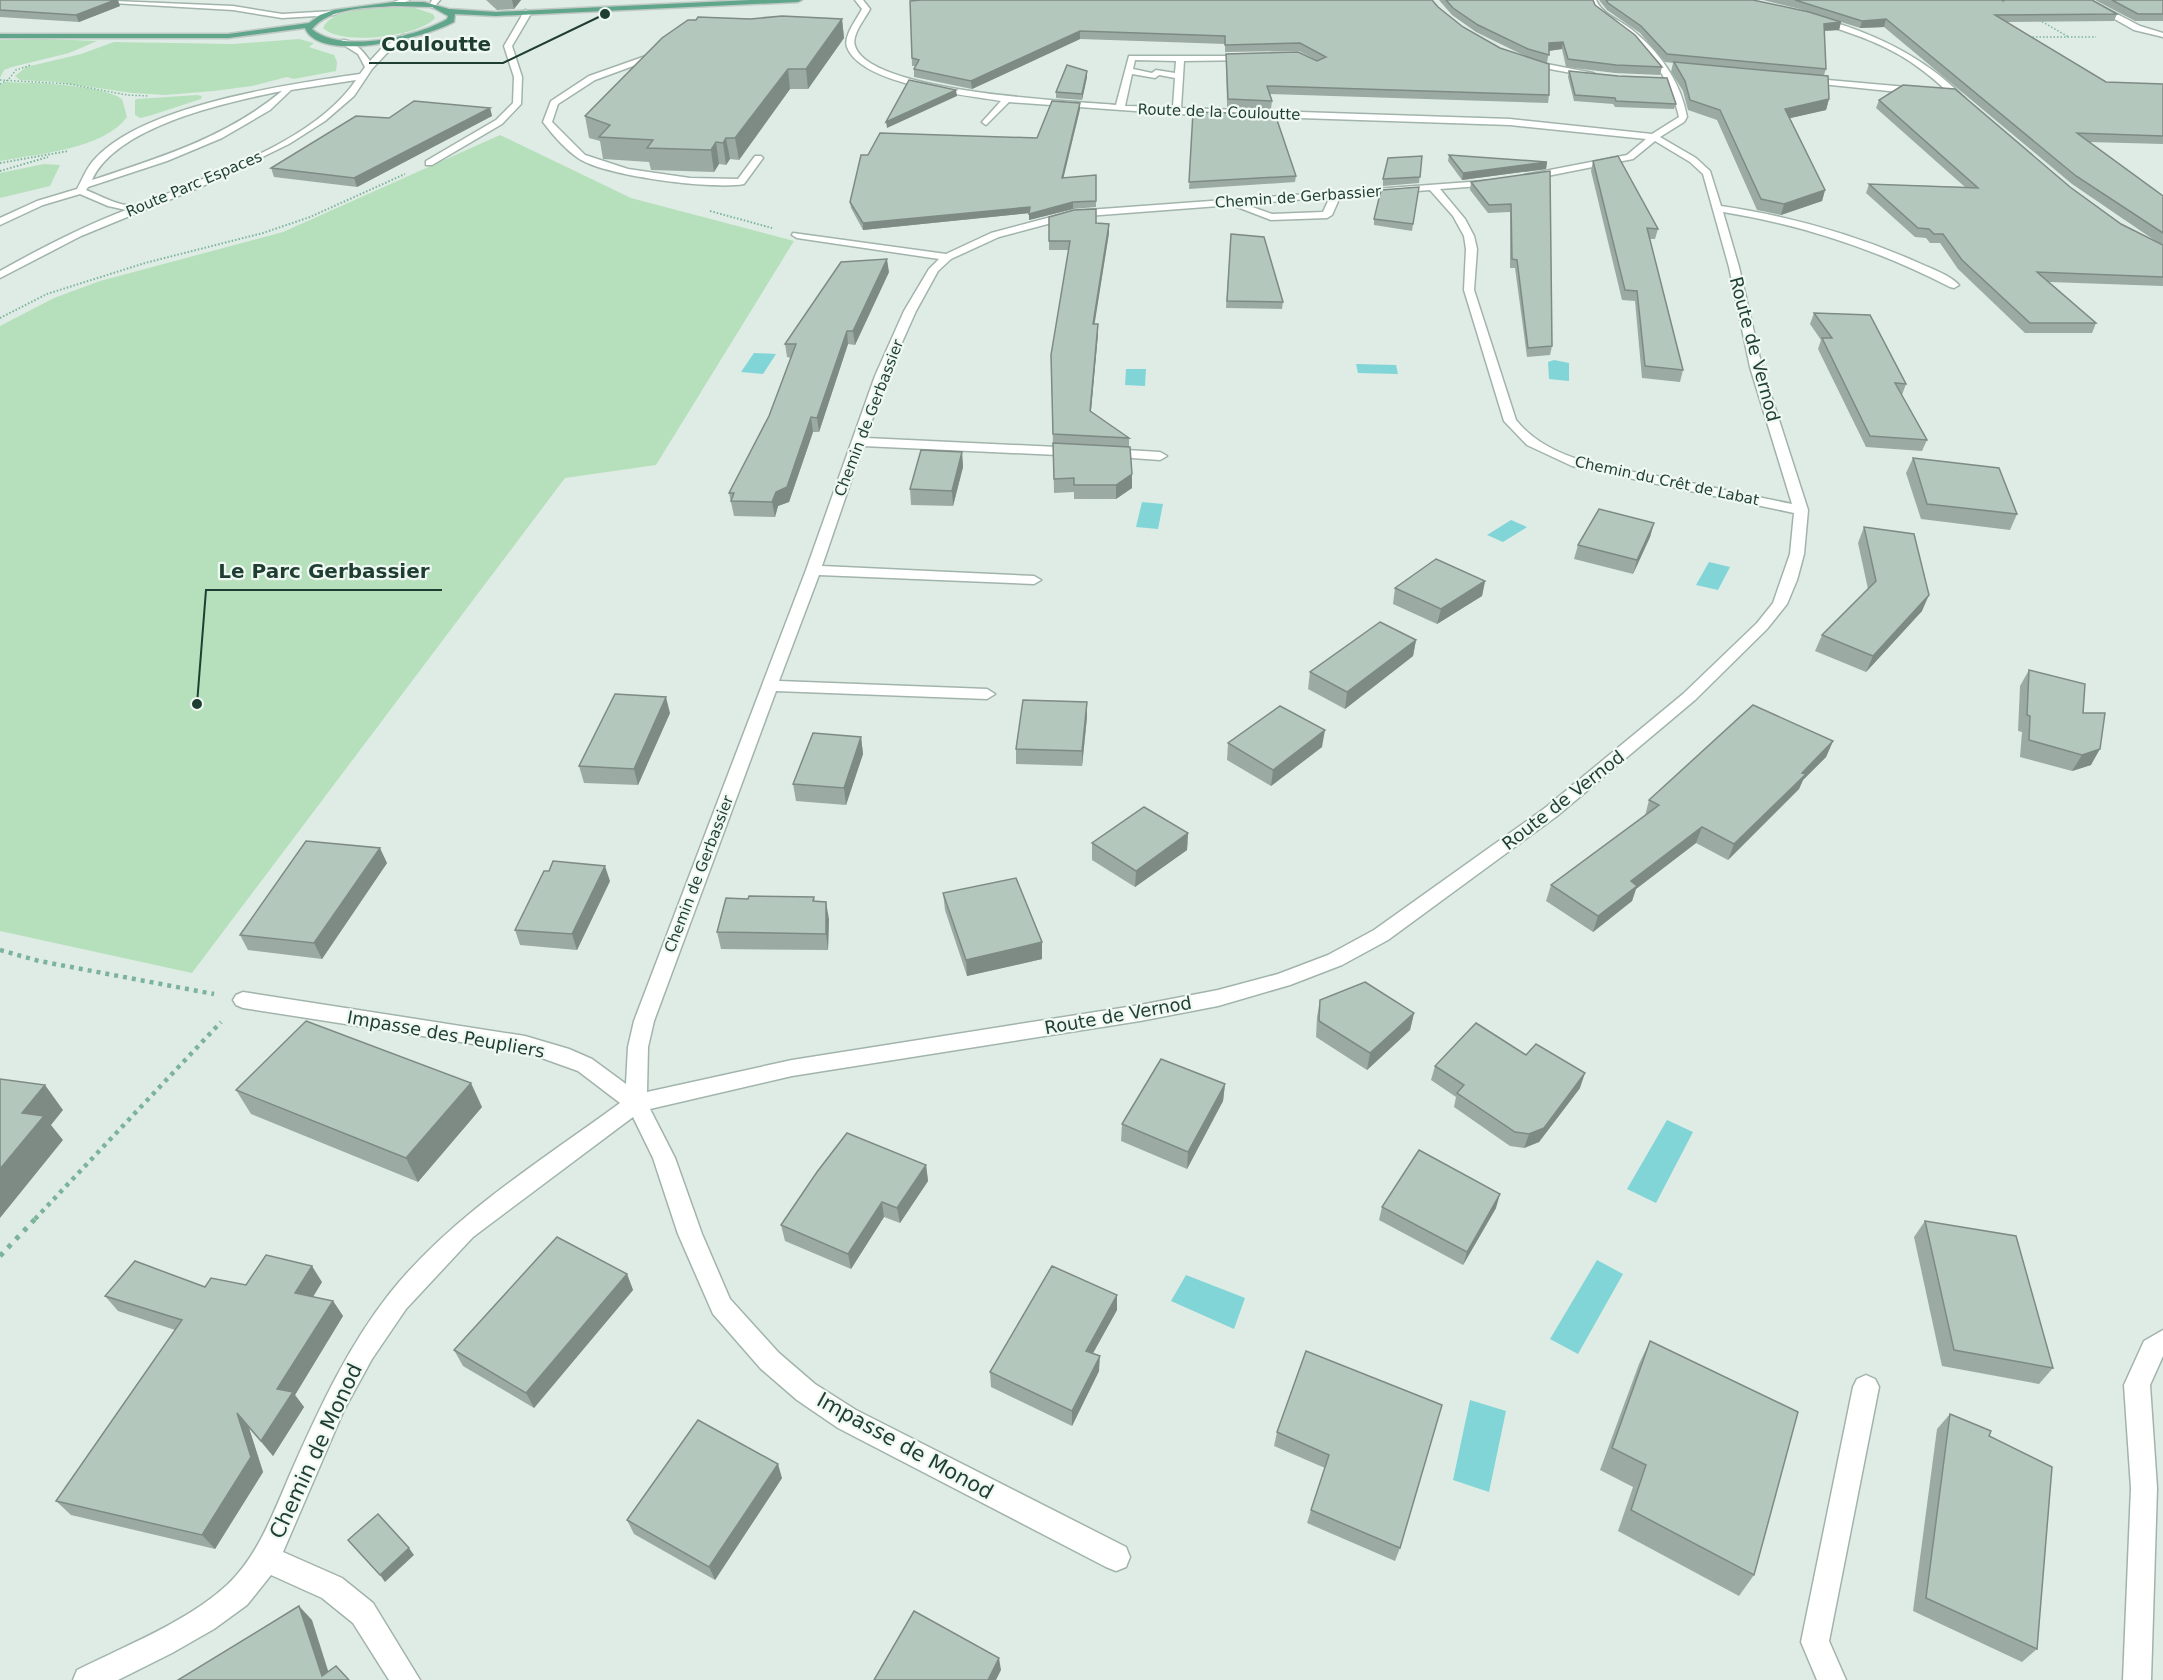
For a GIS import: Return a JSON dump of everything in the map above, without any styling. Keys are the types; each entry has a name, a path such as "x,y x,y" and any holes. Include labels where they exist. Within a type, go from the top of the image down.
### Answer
{"main road":[{"path":"448,11 496,14 798,0"},
{"path":"171,37 244,35 310,24 334,13 394,4 435,3 452,15 446,25"},
{"path":"466,21 496,14"},
{"path":"303,37 345,42 371,42 405,38 456,23"},
{"path":"310,24 308,29 316,37"},
{"path":"0,36 76,34 230,41 292,37"}],"street":[{"path":"95,0 233,8 282,16 334,13"},
{"path":"394,4 406,0"},
{"name":"Route de la Couloutte","path":"859,0 866,9 850,39 854,53 859,59 883,73 930,87 1007,99 1120,108 1510,122 1654,137"},
{"path":"1592,0 1598,11 1635,36 1667,73 1683,117 1654,137"},
{"path":"2085,0 2137,28 2160,35"},
{"path":"429,164 499,122 516,104 518,77 508,46 528,12"},
{"path":"1805,15 1863,34 1919,63 1971,108"},
{"path":"847,24 858,24"},
{"name":"Route Parc Espaces","path":"0,275 78,234 297,137 341,105 384,51 405,38"},
{"path":"83,188 99,159 139,133 213,105 367,71 361,53 345,42"},
{"path":"671,45 656,57 592,78 554,103 547,122 582,158 626,172 690,181 741,182 758,158"},
{"path":"1120,108 1132,58 1264,58"},
{"path":"1514,58 1558,70 1603,76"},
{"path":"1177,111 1180,59"},
{"path":"1129,71 1179,76"},
{"path":"1791,78 1933,92"},
{"path":"0,222 40,203 229,131 273,105 286,92 287,87"},
{"path":"1942,92 1953,93"},
{"path":"987,122 1007,99"},
{"name":"Chemin de Gerbassier","path":"636,1104 638,1047 644,1021 813,570 881,376 910,311 934,269 947,257 995,235 1056,217 1115,210 1434,188 1514,179 1630,157 1654,137"},
{"name":"Route de Vernod","path":"636,1104 792,1068 1184,1004 1283,980 1335,960 1381,935 1551,812 1689,697 1762,626 1780,604 1797,554 1801,510 1756,367 1734,267 1704,168 1685,154 1654,137"},
{"path":"83,188 111,204 135,210"},
{"name":"Chemin du Crêt de Labat","path":"1434,188 1469,234 1471,248 1467,277 1468,290 1510,421 1523,437 1546,451 1577,463 1801,510"},
{"path":"1230,202 1270,218 1327,215 1336,195"},
{"path":"1717,208 1775,219 1861,242 1901,257 1954,285"},
{"path":"797,235 947,257"},
{"path":"858,442 1160,456"},
{"path":"813,570 1034,580"},
{"path":"770,686 987,694"},
{"name":"Impasse des Peupliers","path":"243,1000 525,1044 562,1055 585,1065 636,1104"},
{"name":"Impasse de Monod","path":"636,1104 664,1158 690,1234 721,1306 770,1361 806,1392 848,1419 1116,1557"},
{"name":"Chemin de Monod","path":"87,1680 162,1643 204,1619 237,1595 266,1559 335,1402 363,1351 398,1301 465,1230 636,1104"},
{"path":"2137,1680 2144,1488 2137,1385 2152,1349 2163,1341"},
{"path":"1832,1680 1815,1642 1866,1387"},
{"path":"266,1559 332,1588 363,1613 406,1680"}],"path":[{"path":"2038,20 2069,37"},
{"path":"2022,37 2142,38 2160,35"},
{"path":"0,80 69,84 127,95 158,96"},
{"path":"0,84 8,80"},
{"path":"0,171 64,153"},
{"path":"0,318 47,294 104,275 263,233 310,217 429,164"},
{"path":"0,950 39,962 243,1000"},
{"path":"0,1256 243,1000"}],"green space":[{"path":"383,8 415,8 433,14 435,18 426,25 413,30 380,37 346,37 332,34 323,28 333,17 341,14"},
{"path":"299,39 314,43 309,47 334,55 337,62 336,71 294,79 287,77 252,86 165,95 20,80 15,76 26,67 81,54 114,42 233,44"},
{"path":"0,40 97,41 69,53 4,70 0,78"},
{"path":"6,82 66,85 99,90 122,99 127,117 116,128 86,143 0,161 0,85"},
{"path":"202,96 201,99 149,116 140,118 135,115 135,100 137,99"},
{"path":"500,135 631,198 794,241 656,465 565,478 192,973 0,931 0,326 54,298 100,281 283,232"},
{"path":"44,164 60,165 50,186 0,198 0,173"}],"water":[{"path":"754,353 776,354 763,374 741,372"},
{"path":"1554,360 1569,363 1569,381 1549,379 1548,362"},
{"path":"1356,364 1396,365 1398,374 1358,373"},
{"path":"1126,369 1146,369 1145,386 1125,385"},
{"path":"1142,502 1163,504 1158,529 1136,527"},
{"path":"1511,520 1527,527 1503,542 1487,535"},
{"path":"1709,562 1730,567 1718,590 1696,585"},
{"path":"1667,1120 1693,1132 1656,1203 1627,1189"},
{"path":"1597,1260 1623,1274 1578,1354 1550,1339"},
{"path":"1186,1275 1245,1298 1234,1329 1171,1301"},
{"path":"1470,1400 1506,1411 1489,1492 1453,1480"}],"building":[{"path":"0,0 115,0 76,15 0,10"},
{"path":"1432,0 1463,27 1500,48 1549,64 1549,95 1267,86 1272,101 1228,99 1226,54 1298,52 1317,61 1326,57 1300,43 1225,45 1225,36 1080,31 971,81 914,69 919,60 912,58 910,1"},
{"path":"1446,0 1593,0 1595,5 1635,35 1662,67 1616,65 1568,59 1563,42 1549,43 1549,55 1528,49 1478,25 1453,8"},
{"path":"1606,0 1753,0 1809,12 1841,22 1824,24 1826,69 1667,54 1641,26"},
{"path":"1795,0 2092,0 2117,14 1995,15 2106,82 2163,84 2163,136 2077,133 2163,196 2163,233 2076,176 1886,19 1862,21"},
{"path":"2112,0 2163,0 2163,14 2138,14"},
{"path":"782,16 842,19 806,69 788,69 735,138 726,138 723,143 716,142 711,150 647,148 653,140 599,137 610,125 585,116 662,38 688,20 696,20 698,17 750,19"},
{"path":"1674,62 1828,76 1829,99 1785,109 1825,190 1784,204 1761,199 1720,110 1690,100 1685,81"},
{"path":"1067,65 1087,71 1082,94 1056,92"},
{"path":"1569,71 1667,78 1676,104 1616,101 1615,98 1575,95"},
{"path":"909,80 956,90 886,122"},
{"path":"1903,85 1955,89 2070,187 2121,224 2163,245 2163,277 2037,272 2096,323 2030,323 1962,260 1943,234 1934,234 1929,229 1918,228 1869,184 1978,188 1879,100"},
{"path":"414,101 490,108 354,178 271,168 356,116 389,118"},
{"path":"1052,101 1080,103 1062,178 1096,175 1096,201 1073,202 1029,214 1030,207 863,223 850,202 861,155 868,155 880,133 1037,138"},
{"path":"1193,112 1275,114 1296,176 1189,182"},
{"path":"1449,155 1547,162 1463,173"},
{"path":"1422,156 1420,177 1383,179 1388,158"},
{"path":"1618,156 1658,229 1647,228 1683,370 1645,366 1637,291 1625,290 1593,161"},
{"path":"1550,171 1552,346 1528,348 1517,260 1512,259 1511,204 1489,205 1471,182"},
{"path":"1419,187 1413,224 1374,219 1381,190"},
{"path":"1096,209 1096,223 1109,224 1093,324 1098,324 1090,411 1129,438 1053,434 1051,355 1070,241 1049,241 1049,217 1074,210"},
{"path":"1231,234 1264,237 1283,302 1227,301"},
{"path":"887,259 853,331 847,331 817,418 811,417 787,487 776,492 772,502 731,501 734,493 729,493 769,416 796,344 785,344 841,262"},
{"path":"1814,313 1870,315 1906,384 1895,383 1927,440 1870,436 1822,338 1832,338"},
{"path":"1053,443 1130,447 1132,474 1116,485 1074,485 1074,478 1054,479"},
{"path":"921,450 962,452 952,491 910,489"},
{"path":"1913,458 1999,468 2017,514 1927,504"},
{"path":"1599,509 1654,523 1637,560 1578,545"},
{"path":"1864,527 1914,534 1929,595 1873,656 1822,635 1876,581"},
{"path":"1436,559 1485,581 1441,609 1395,588"},
{"path":"1380,622 1416,640 1347,692 1310,672"},
{"path":"2029,670 2085,684 2083,713 2105,713 2100,749 2082,755 2029,740 2030,716 2027,715"},
{"path":"615,694 666,697 634,769 579,766"},
{"path":"1023,700 1087,702 1082,751 1016,749"},
{"path":"1753,705 1833,741 1802,773 1806,774 1734,844 1702,827 1631,881 1637,886 1598,916 1551,885 1659,805 1649,800"},
{"path":"1280,706 1325,730 1273,770 1228,743"},
{"path":"813,733 861,737 844,788 793,784"},
{"path":"1144,807 1188,833 1136,871 1092,843"},
{"path":"306,841 380,848 314,943 240,935"},
{"path":"553,861 605,866 572,934 515,930 544,871 549,871"},
{"path":"1016,878 1042,942 966,960 943,893"},
{"path":"749,896 814,897 813,901 826,902 826,934 717,932 726,898 748,899"},
{"path":"1365,982 1414,1013 1370,1053 1319,1021 1320,1000"},
{"path":"306,1021 471,1083 406,1158 236,1090"},
{"path":"1476,1023 1526,1055 1536,1044 1585,1073 1544,1128 1529,1134 1515,1132 1457,1093 1464,1085 1435,1066"},
{"path":"1161,1059 1225,1084 1188,1152 1122,1124"},
{"path":"0,1079 45,1085 22,1113 44,1116 0,1169"},
{"path":"847,1133 926,1165 897,1208 882,1202 848,1254 781,1225"},
{"path":"1419,1150 1500,1194 1467,1252 1382,1207"},
{"path":"1925,1221 2016,1236 2053,1368 1954,1350"},
{"path":"557,1237 627,1274 526,1393 454,1350"},
{"path":"266,1255 312,1266 295,1293 333,1301 277,1389 293,1392 261,1441 237,1413 251,1457 202,1535 56,1501 182,1320 105,1296 135,1261 205,1287 211,1278 246,1285"},
{"path":"1052,1266 1117,1295 1086,1351 1100,1356 1072,1411 990,1372"},
{"path":"1650,1341 1798,1412 1754,1575 1631,1510 1646,1465 1612,1448"},
{"path":"1306,1351 1442,1405 1400,1548 1311,1510 1329,1455 1277,1432"},
{"path":"1950,1414 1991,1431 1989,1436 2052,1467 2037,1649 1926,1598"},
{"path":"698,1420 778,1464 709,1567 627,1520"},
{"path":"378,1514 409,1548 380,1575 348,1540"},
{"path":"299,1606 322,1676 336,1666 349,1680 178,1680"},
{"path":"914,1611 999,1658 988,1680 874,1680"}],"place":[{"name":"Couloutte","path":"605,14"},
{"name":"Le Parc Gerbassier","path":"197,704"}]}
